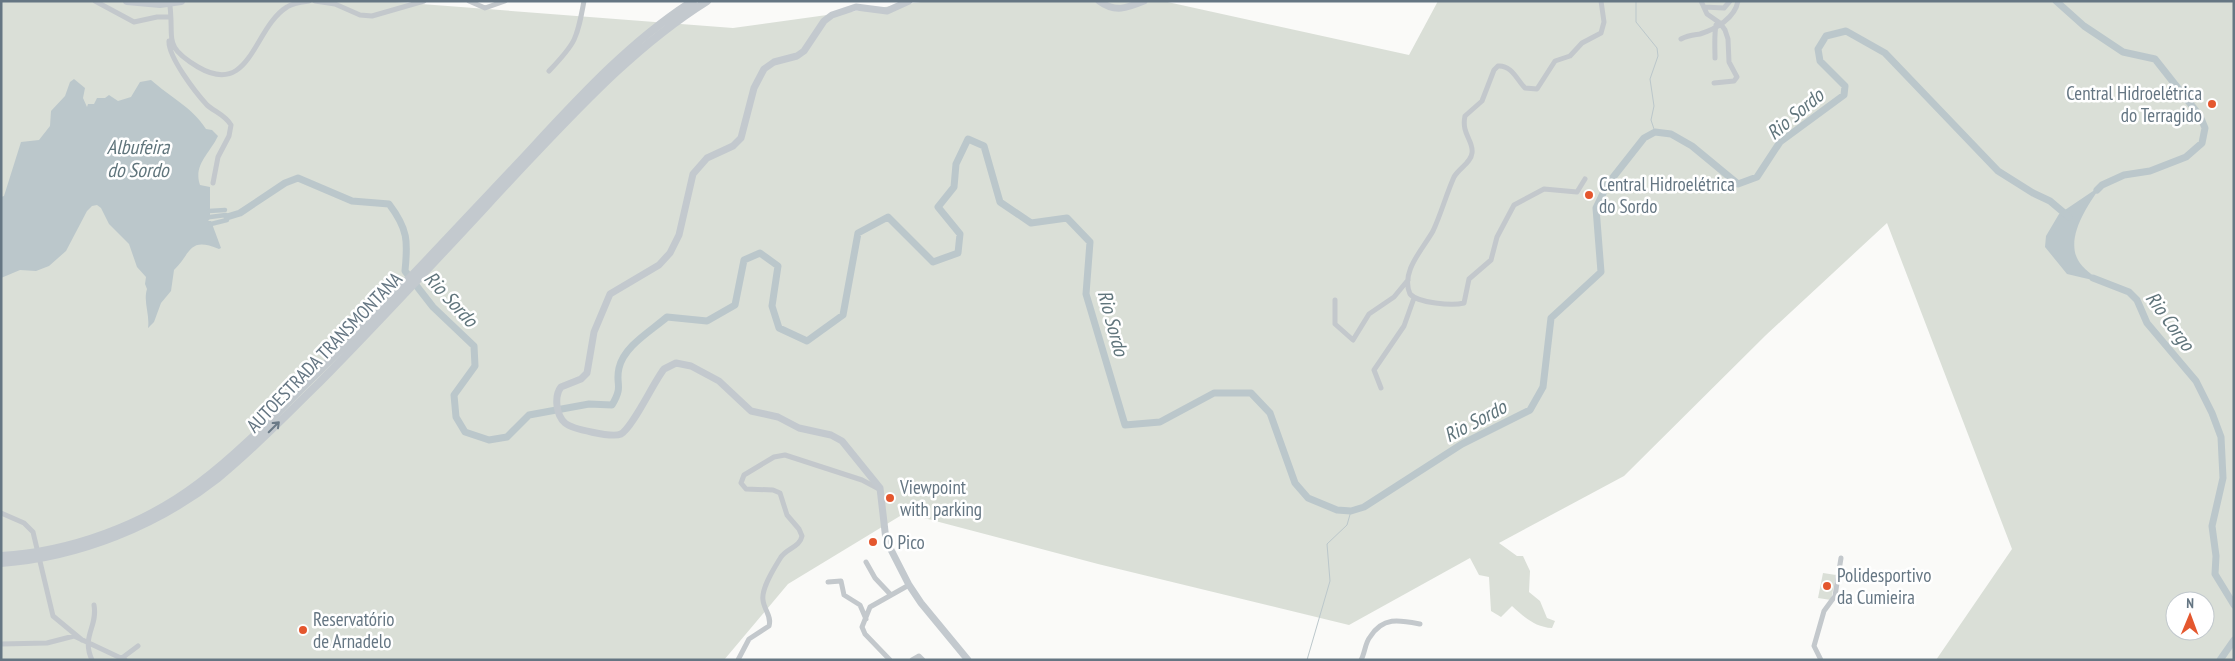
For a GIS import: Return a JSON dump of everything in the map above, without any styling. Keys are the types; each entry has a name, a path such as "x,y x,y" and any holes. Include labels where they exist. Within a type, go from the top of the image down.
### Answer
{"highway":[{"path":"127,1 160,4 181,1"},
{"name":"AUTOESTRADA TRANSMONTANA","path":"1,563 45,556 112,537 154,519 183,503 219,477 246,454 624,56 648,33 693,1"},
{"name":"AUTOESTRADA TRANSMONTANA","path":"502,184 637,53 663,31 707,1"},
{"name":"AUTOESTRADA TRANSMONTANA","path":"1,556 73,544 129,523 172,501 234,455 332,364"}],"main road":[{"path":"909,1 887,11 858,7 832,14 823,22 804,51 798,56 776,61 764,69 754,88 741,138 733,146 707,158 693,174 679,233 670,253 657,266 610,294 594,332 587,373 581,379 564,385 559,390 557,397 561,419 573,427 609,435 620,434 626,428 663,370 671,364 682,363 716,379 751,411 779,417 800,429 837,437 881,490 886,540 909,585 921,603 968,660"},
{"path":"1099,1 1110,8 1121,9 1144,1"}],"street":[{"path":"95,1 134,22 157,17 170,17"},
{"path":"170,36 175,50 197,66 214,74 234,73 244,66 270,22 286,7 309,1"},
{"path":"315,1 335,4 360,15 372,16 424,1"},
{"path":"470,1 485,8 505,1"},
{"path":"549,71 567,52 577,37 584,1"},
{"path":"1335,300 1335,324 1354,340 1368,314 1394,298 1408,280 1417,256 1437,223 1440,208 1455,176 1471,157 1472,148 1464,132 1464,117 1468,111 1482,102 1495,69 1505,66 1512,71 1526,89 1538,88 1555,61 1570,56 1582,43 1601,33 1604,24 1601,1"},
{"path":"1702,3 1724,8 1730,1"},
{"path":"1680,39 1690,34 1699,34 1734,15 1738,1"},
{"path":"1702,3 1707,14 1718,24 1727,37 1729,61 1737,77 1734,81 1714,83"},
{"path":"170,6 169,47 172,56 205,102 224,116 230,125 229,136 218,157 214,184"},
{"path":"1715,58 1717,40 1715,35 1718,24"},
{"path":"1408,280 1408,291 1414,298 1439,304 1464,303 1469,279 1491,260 1497,237 1513,205 1544,189 1576,192 1585,179"},
{"path":"1381,388 1374,370 1404,326 1414,298"},
{"path":"738,660 750,637 769,626 770,618 763,600 764,592 782,556 799,543 802,536 788,515 780,493 772,490 746,490 741,483 744,475 774,457 784,454 856,478 881,490"},
{"path":"856,478 863,475 866,470"},
{"path":"1,512 27,525 36,538 54,618 84,641 92,660"},
{"path":"1821,660 1814,646 1824,610 1835,596 1841,558"},
{"path":"866,562 890,596"},
{"path":"828,582 841,580 844,595 860,605 866,619"},
{"path":"890,660 863,631 866,619 870,607 909,585"},
{"path":"84,641 96,616 94,605"},
{"path":"1361,660 1369,637 1381,625 1395,619 1420,624"},
{"path":"1,644 47,643 69,636 124,659 138,646"},
{"path":"912,660 920,656 923,660"}],"shaded area":[{"path":"1,1 382,1 733,28 928,1 1163,1 1409,55 1438,1 2234,1 2234,660 1936,660 2012,549 1887,223 1766,335 1624,476 1499,543 1517,556 1523,556 1530,571 1529,592 1540,601 1547,618 1555,621 1552,628 1535,624 1512,606 1501,617 1491,611 1489,577 1479,575 1470,558 1349,625 1098,564 905,513 788,584 724,660 1,660"},
{"name":"Polidesportivo da Cumieira","path":"1823,573 1836,575 1831,600 1818,598"}],"water":[{"name":"Albufeira do Sordo","path":"74,79 85,88 83,98 87,107 88,104 94,104 97,98 105,98 109,95 118,101 131,97 140,82 151,80 194,114 206,129 212,130 218,136 203,159 198,178 200,185 210,187 210,219 208,221 211,221 221,248 201,245 191,249 174,270 171,291 161,303 154,322 148,328 146,277 137,267 129,244 109,224 101,208 97,205 92,206 87,211 66,251 49,266 36,271 20,270 1,278 1,197 4,196 21,142 39,140 50,126 51,111 65,96 70,82"},
{"path":"2102,185 2080,221 2074,241 2078,260 2085,269 2101,282 2067,274 2045,247 2046,236 2059,214"}],"waterway":[{"path":"1636,1 1636,22 1657,48 1658,56 1650,79 1654,106 1651,120 1655,132"},
{"name":"Rio Corgo","path":"2056,1 2084,26 2123,52 2155,59 2200,116 2205,128 2202,143 2186,157 2150,171 2124,175 2102,185 2097,190"},
{"name":"Rio Sordo","path":"227,217 240,213 285,183 298,178 352,201 389,204 400,221 405,236 405,271 433,307 474,346 475,366 454,395 456,417 465,432 489,440 507,437 529,415 589,404 612,405 618,393 619,368 626,353 632,346 667,317 707,321 735,305 744,260 760,253 778,266 772,306 779,328 807,341 843,315 858,233 888,217 933,262 958,253 960,234 938,207 954,187 956,164 968,139 984,146 1000,202 1031,223 1067,218 1090,242 1086,294 1125,425 1160,422 1214,393 1251,393 1270,413 1295,483 1308,498 1337,510 1351,511 1364,507 1462,444 1530,410 1543,387 1551,318 1601,272 1596,208 1607,185 1644,138 1655,132 1671,134 1692,146 1738,184 1757,177 1780,142 1844,95 1845,86 1820,61 1818,49 1826,36 1846,31 1885,53 1998,171 2033,193 2050,201 2069,217"},
{"path":"209,211 225,210"},
{"path":"210,217 226,215"},
{"path":"211,224 227,220"},
{"name":"Rio Corgo","path":"2093,278 2129,292 2137,300 2147,323 2196,381 2212,413 2221,437 2223,478 2212,526 2216,556 2215,574 2234,605"},
{"path":"1307,660 1330,581 1327,544 1347,525 1351,511"},
{"name":"Rio Corgo","path":"2220,660 2234,640"}],"place":[{"name":"Central Hidroelétrica do Terragido","path":"2212,104"},
{"name":"Central Hidroelétrica do Sordo","path":"1589,195"},
{"name":"Viewpoint with parking","path":"890,498"},
{"name":"O Pico","path":"873,542"},
{"name":"Polidesportivo da Cumieira","path":"1827,586"},
{"name":"Reservatório de Arnadelo","path":"303,630"}]}
